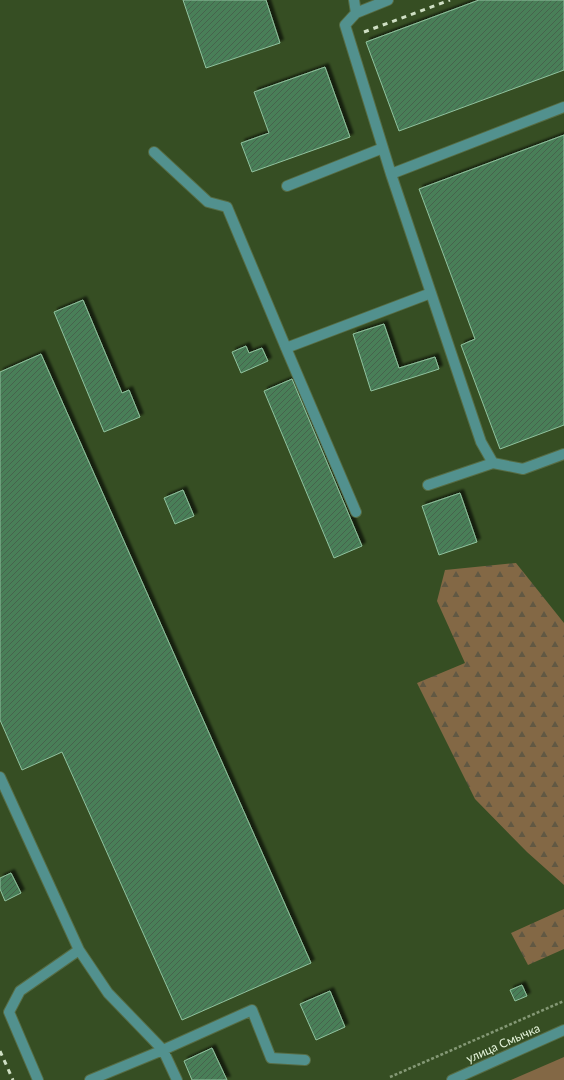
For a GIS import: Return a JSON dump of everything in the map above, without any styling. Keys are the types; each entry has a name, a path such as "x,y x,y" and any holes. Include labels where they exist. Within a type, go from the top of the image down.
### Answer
{"street":[{"path":"354,0 356,13"},
{"path":"388,0 356,13 345,25 391,174 481,442 493,463"},
{"path":"391,174 564,107"},
{"path":"287,186 383,148"},
{"path":"154,152 208,202 227,207 356,512"},
{"path":"286,348 431,293"},
{"path":"428,485 493,463 523,469 564,454"},
{"path":"0,777 79,950 108,993 163,1050 177,1080"},
{"path":"38,1080 9,1012 20,991 79,950"},
{"path":"90,1080 163,1050 252,1010 271,1058 305,1060"},
{"name":"улица Смычка","path":"452,1080 564,1030"}],"path":[{"path":"390,1077 564,1002"}],"green space":[{"path":"516,563 564,623 564,885 527,852 475,799 417,683 465,663 437,601 445,570"},
{"path":"564,909 564,949 528,965 511,933"},
{"path":"564,1057 564,1080 511,1080"}],"building":[{"path":"183,0 266,0 280,43 206,68"},
{"path":"479,0 564,0 564,70 399,131 366,42"},
{"path":"325,67 350,137 252,172 241,143 269,133 254,92"},
{"path":"564,135 564,425 500,449 461,345 475,339 419,189"},
{"path":"83,300 122,393 129,390 140,417 104,432 54,312"},
{"path":"384,324 399,368 435,357 439,369 371,391 353,334"},
{"path":"246,346 249,353 262,348 268,361 241,373 232,352"},
{"path":"41,354 311,963 182,1020 62,752 22,770 0,720 0,372"},
{"path":"292,379 362,546 334,558 264,391"},
{"path":"183,490 194,516 175,524 164,498"},
{"path":"460,493 477,542 439,555 422,506"},
{"path":"11,873 21,893 5,901 0,889 0,878"},
{"path":"522,985 527,996 515,1001 510,990"},
{"path":"330,991 345,1027 316,1040 300,1004"},
{"path":"212,1048 227,1080 192,1080 184,1061"}],"railway":[{"path":"364,32 450,0"},
{"path":"0,1051 13,1080"}]}
